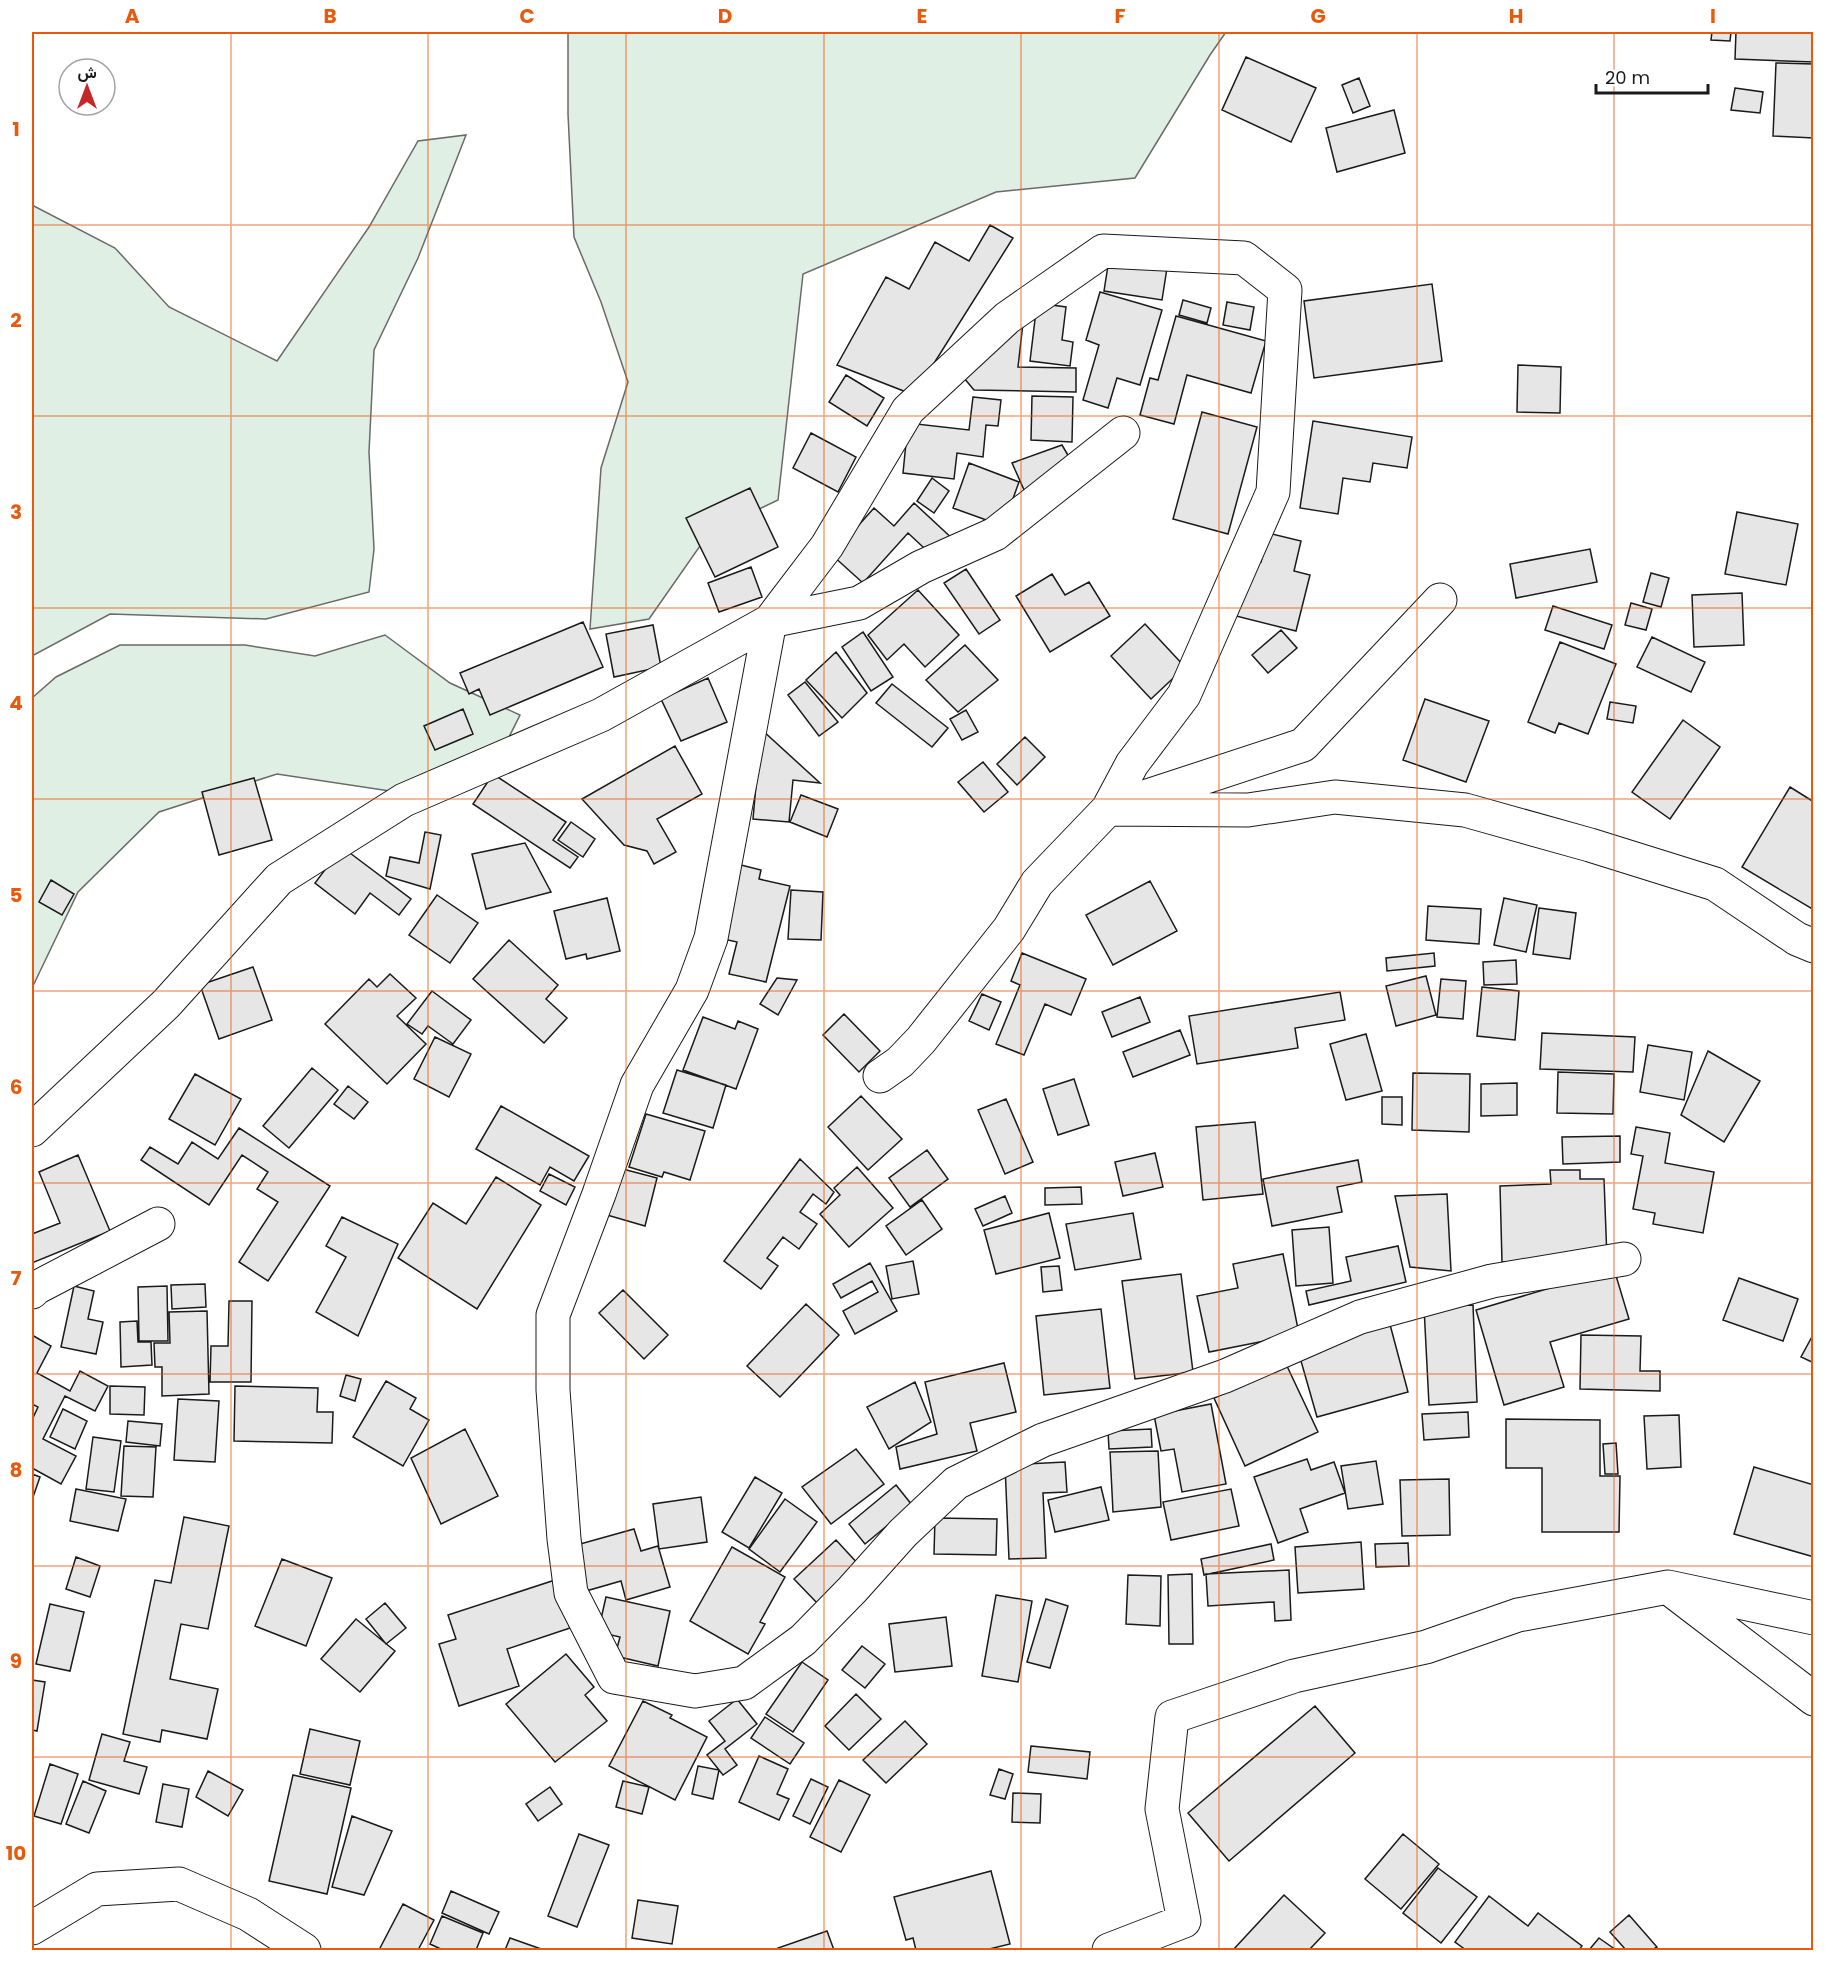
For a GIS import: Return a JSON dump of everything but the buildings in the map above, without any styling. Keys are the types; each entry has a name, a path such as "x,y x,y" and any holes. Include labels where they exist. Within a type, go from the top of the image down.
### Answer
{"street":[{"path":"880,1076 900,1062 921,1040 1009,928 1037,883 1108,809 1132,764 1184,695 1273,492 1285,290 1244,258 1103,251 1007,318 908,410 827,546 770,621 711,938 692,990 637,1085 553,1315 553,1390 564,1539 571,1593 614,1677 695,1691 744,1683 803,1640 903,1533 956,1483 1043,1440 1225,1376 1360,1317 1492,1281 1624,1259"},
{"path":"32,1130 166,1004 279,879 405,800 601,715 770,621 859,603 921,567 995,534 1123,434"},
{"path":"1108,809 1303,745 1440,600"},
{"path":"1108,809 1248,810 1335,797 1465,810 1590,845 1715,884 1797,939 1814,946"},
{"path":"32,1292 158,1224"},
{"path":"1109,1950 1184,1921 1162,1809 1172,1718 1294,1676 1426,1647 1518,1615 1668,1587 1814,1618"},
{"path":"1668,1587 1814,1700"},
{"path":"32,1928 97,1889 179,1884 248,1914 303,1950"}],"green space":[{"path":"568,32 1226,32 1135,178 996,192 803,274 778,500 709,533 649,619 590,629 601,468 628,382 601,302 574,237 568,114"},
{"path":"466,135 418,258 374,350 369,452 374,549 369,592 266,619 110,614 32,656 32,205 115,248 169,307 277,361 369,227 418,141"},
{"path":"385,635 450,683 520,715 504,747 423,796 277,774 159,812 78,892 32,988 32,698 56,677 120,645 245,645 315,656"}]}
